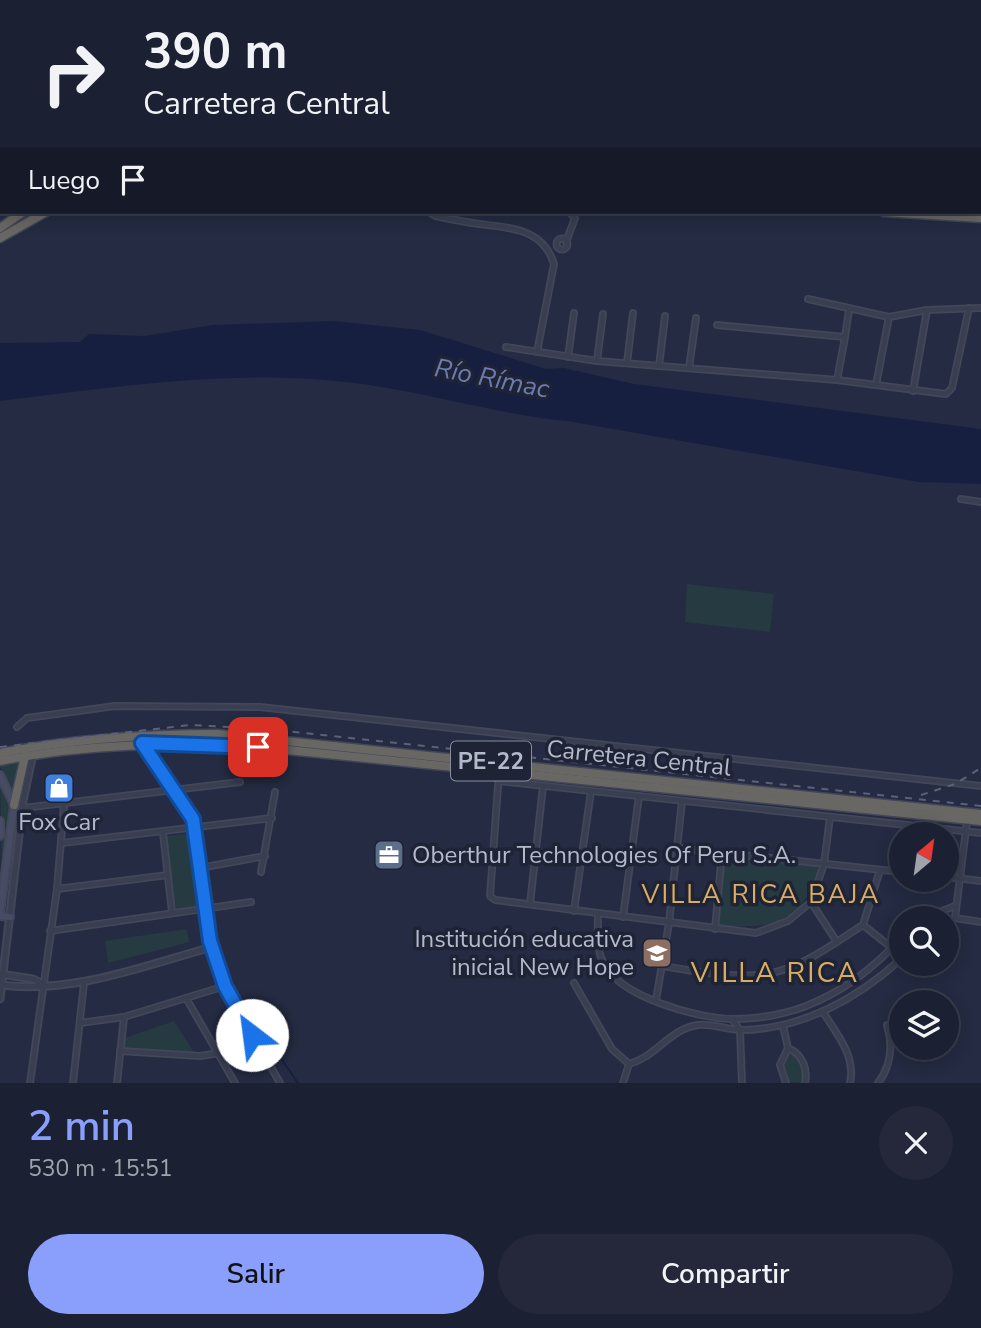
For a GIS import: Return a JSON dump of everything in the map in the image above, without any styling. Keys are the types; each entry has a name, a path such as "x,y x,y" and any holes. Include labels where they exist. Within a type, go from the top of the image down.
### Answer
{"highway":[{"path":"0,228 20,214"},
{"path":"0,238 42,214"},
{"path":"916,214 981,218"},
{"name":"Carretera Central","path":"0,753 47,743 146,733 218,734 981,821"},
{"name":"Carretera Central","path":"0,761 29,755 142,743 258,747 499,776 543,771 981,814"},
{"path":"19,806 29,755"}],"main road":[{"path":"0,775 19,806 2,876 0,914 10,917"},
{"path":"0,821 0,836"}],"street":[{"path":"432,214 480,224 514,227 540,241 551,255 554,264 537,352"},
{"path":"566,242 575,226 576,214"},
{"path":"808,299 889,317 927,310 981,308"},
{"path":"506,347 597,361 837,380 946,394 952,388 969,307"},
{"path":"837,380 849,310"},
{"path":"913,391 927,310"},
{"path":"568,357 574,313"},
{"path":"626,363 633,313"},
{"path":"597,361 603,314"},
{"path":"659,366 665,316"},
{"path":"876,385 889,317"},
{"path":"689,369 696,318"},
{"path":"717,325 845,337"},
{"path":"961,499 981,502"},
{"path":"17,727 27,718 115,706 260,707 981,786"},
{"path":"142,743 193,819 212,947 225,986 280,1083"},
{"path":"830,817 824,864 811,902 788,921 756,933 495,900 489,894 499,776 543,786 981,833"},
{"path":"0,999 19,806 64,804 240,782"},
{"path":"530,904 543,786"},
{"path":"574,911 591,791"},
{"path":"261,872 275,792"},
{"path":"623,917 639,796"},
{"path":"656,1000 669,923 682,800"},
{"path":"30,1083 57,889 64,804"},
{"path":"62,843 272,818"},
{"path":"967,820 959,878 981,881"},
{"path":"163,832 172,912"},
{"path":"677,848 889,871"},
{"path":"715,929 722,853"},
{"path":"200,868 265,856"},
{"path":"662,966 723,975 766,974 808,959 863,925 880,870"},
{"path":"57,889 168,875"},
{"path":"955,906 957,892"},
{"path":"50,931 251,902"},
{"path":"811,902 837,942"},
{"path":"598,914 598,942 602,961 608,970 636,993 689,1012 732,1018 780,1014 818,1000 850,983 889,950"},
{"path":"959,919 981,922"},
{"path":"863,925 889,946"},
{"path":"1,985 84,982 212,947"},
{"path":"623,1083 629,1064 648,1056 666,1037 697,1025 740,1030 783,1026 823,1012 865,988 889,969"},
{"path":"2,974 33,979 44,985"},
{"path":"74,1083 84,982"},
{"path":"574,983 612,1049 629,1064"},
{"path":"80,1023 124,1017 225,986"},
{"path":"186,998 235,1083"},
{"path":"823,1012 847,1051 853,1071 850,1083"},
{"path":"117,1083 124,1017"},
{"path":"732,1018 740,1030 742,1083"},
{"path":"878,1083 884,1076 892,1043 887,1025"},
{"path":"783,1026 788,1048 780,1065 786,1083"},
{"path":"788,1048 800,1055 806,1072 805,1083"},
{"path":"120,1051 200,1056 219,1053"}],"shaded area":[{"path":"687,584 774,594 770,632 685,622"},
{"path":"18,763 13,791 0,766"},
{"path":"0,778 12,808 2,872"},
{"path":"192,833 202,907 176,910 166,836"},
{"path":"724,855 821,865 805,900 783,919 755,926 717,925"},
{"path":"186,929 190,942 108,963 105,941"},
{"path":"174,1021 195,1054 125,1049 125,1038"},
{"path":"788,1053 795,1053 802,1064 804,1075 801,1083 787,1082 782,1064"}],"water":[{"name":"Río Rímac","path":"333,321 420,330 546,369 564,368 634,384 981,429 981,484 919,482 539,418 402,390 346,382 259,378 173,381 0,401 0,343 80,342 89,334 144,336 213,325"}],"waterway":[{"path":"280,1057 298,1083"}],"railway":[{"path":"0,747 190,725 267,729 981,806"},
{"path":"921,795 955,784 981,768"}],"place":[{"name":"Fox Car","path":"59,788"},
{"name":"Oberthur Technologies Of Peru S.A.","path":"389,855"},
{"name":"Institución educativa inicial New Hope","path":"657,953"}],"district":[{"name":"VILLA RICA BAJA","path":"761,894"},
{"name":"VILLA RICA","path":"775,972"}],"route":[{"path":"252,1035 225,986 210,941 193,819 142,743 258,747"}]}
